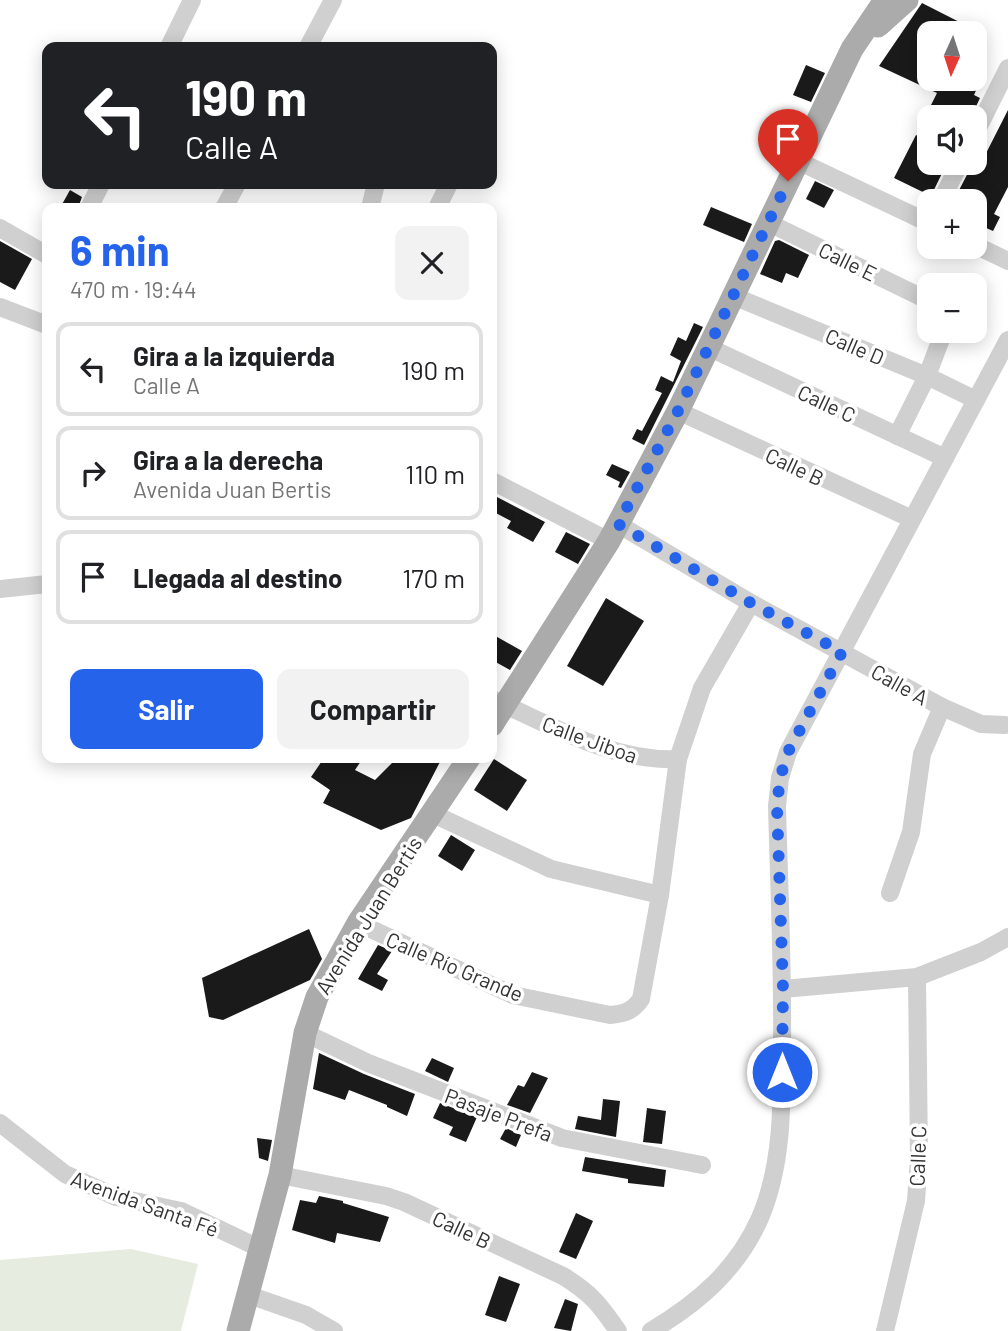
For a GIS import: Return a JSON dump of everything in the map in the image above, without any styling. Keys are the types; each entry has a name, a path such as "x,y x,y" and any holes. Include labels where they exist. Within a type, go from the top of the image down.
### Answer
{"main road":[{"path":"498,702 614,533 678,411 852,49 872,0"},
{"path":"852,49 885,0"},
{"path":"852,49 906,0"},
{"name":"Avenida Juan Bertis","path":"238,1331 280,1175 305,1033 317,997 358,923 466,763"}],"street":[{"path":"171,42 192,0"},
{"path":"312,42 333,0"},
{"path":"987,110 1008,68"},
{"path":"798,161 917,217"},
{"name":"Calle E","path":"767,222 917,295"},
{"path":"0,228 42,252"},
{"path":"987,251 1008,261"},
{"name":"Calle D","path":"733,296 927,376 976,400"},
{"path":"0,307 42,328"},
{"path":"651,1331 680,1314 716,1285 742,1251 760,1217 772,1177 781,1127 783,989 777,806 780,778 788,752 1008,340"},
{"path":"897,436 927,376 939,343"},
{"name":"Calle C","path":"708,347 945,458"},
{"name":"Calle B","path":"678,411 912,519"},
{"name":"Calle A","path":"497,483 614,533 751,603 942,707 981,724 1005,725"},
{"path":"0,589 42,585"},
{"path":"431,813 551,869 660,895 678,759 702,688 751,603"},
{"name":"Calle Jiboa","path":"498,702 556,728 630,756 654,760 678,759"},
{"path":"890,893 911,831 922,754 942,707"},
{"name":"Calle Río Grande","path":"358,923 513,995 610,1015 622,1014 635,1009 641,999 660,895"},
{"path":"783,989 917,977 981,952 1008,937"},
{"name":"Calle C","path":"885,1331 916,1201 919,1157 917,977"},
{"name":"Pasaje Prefa","path":"305,1033 368,1063 562,1138 702,1165"},
{"name":"Avenida Santa Fé","path":"0,1123 65,1174 116,1197 181,1211 261,1249"},
{"name":"Calle B","path":"280,1175 373,1193 404,1202 563,1276 596,1300 618,1331"},
{"path":"249,1295 306,1315 334,1331"}],"shaded area":[{"path":"131,1249 198,1264 181,1331 0,1331 0,1260"}],"building":[{"path":"922,3 957,21 917,21 917,84 879,66"},
{"path":"806,65 825,73 811,102 793,95"},
{"path":"933,91 976,91 974,95 980,98 977,105 931,105 937,93"},
{"path":"1008,110 1008,187 994,214 1000,217 993,231 987,228 987,189 960,189 967,175 987,175 987,151"},
{"path":"916,135 917,175 941,175 934,189 917,189 894,178"},
{"path":"815,181 834,190 824,208 806,199"},
{"path":"70,190 82,197 80,203 63,203"},
{"path":"711,207 752,224 744,242 703,225"},
{"path":"779,240 809,255 798,278 786,273 782,283 760,274 775,241"},
{"path":"0,241 32,259 15,290 0,282"},
{"path":"694,323 703,327 644,445 632,439 637,429 642,431 662,393 655,390 661,376 673,382 681,361 670,355 678,337 686,341"},
{"path":"612,464 630,472 621,488 618,487 620,482 606,475"},
{"path":"497,497 545,522 533,542 507,528 511,521 497,514"},
{"path":"566,532 590,544 578,564 555,552"},
{"path":"606,598 644,621 603,686 567,666"},
{"path":"497,637 522,651 510,670 497,663"},
{"path":"497,761 527,780 507,811 474,790 491,763"},
{"path":"321,763 360,763 355,770 375,780 392,763 439,763 411,818 381,830 323,803 330,790 311,777"},
{"path":"451,835 475,850 462,871 438,856"},
{"path":"309,929 322,959 310,980 223,1020 209,1017 202,978"},
{"path":"378,945 392,951 377,974 388,980 382,991 358,979"},
{"path":"319,1053 415,1094 407,1116 349,1090 345,1100 313,1089"},
{"path":"432,1058 454,1068 448,1082 425,1071"},
{"path":"532,1072 548,1078 530,1113 507,1105 518,1085 524,1087"},
{"path":"603,1099 620,1101 616,1137 575,1129 578,1116 601,1120"},
{"path":"440,1103 477,1117 466,1142 449,1135 453,1127 433,1118"},
{"path":"647,1108 666,1111 662,1144 643,1142"},
{"path":"506,1128 521,1135 516,1147 500,1139"},
{"path":"257,1138 272,1140 268,1161 259,1158"},
{"path":"585,1157 666,1170 664,1187 628,1183 628,1179 582,1171"},
{"path":"319,1196 343,1201 389,1217 380,1242 337,1233 335,1243 292,1230 300,1200 316,1203"},
{"path":"576,1213 593,1221 576,1259 559,1252"},
{"path":"499,1276 520,1284 506,1322 485,1315"},
{"path":"565,1299 578,1304 571,1331 554,1328"}],"route":[{"path":"782,1072 783,989 777,806 780,778 788,752 842,652 751,603 618,524 678,411 788,181"}]}
